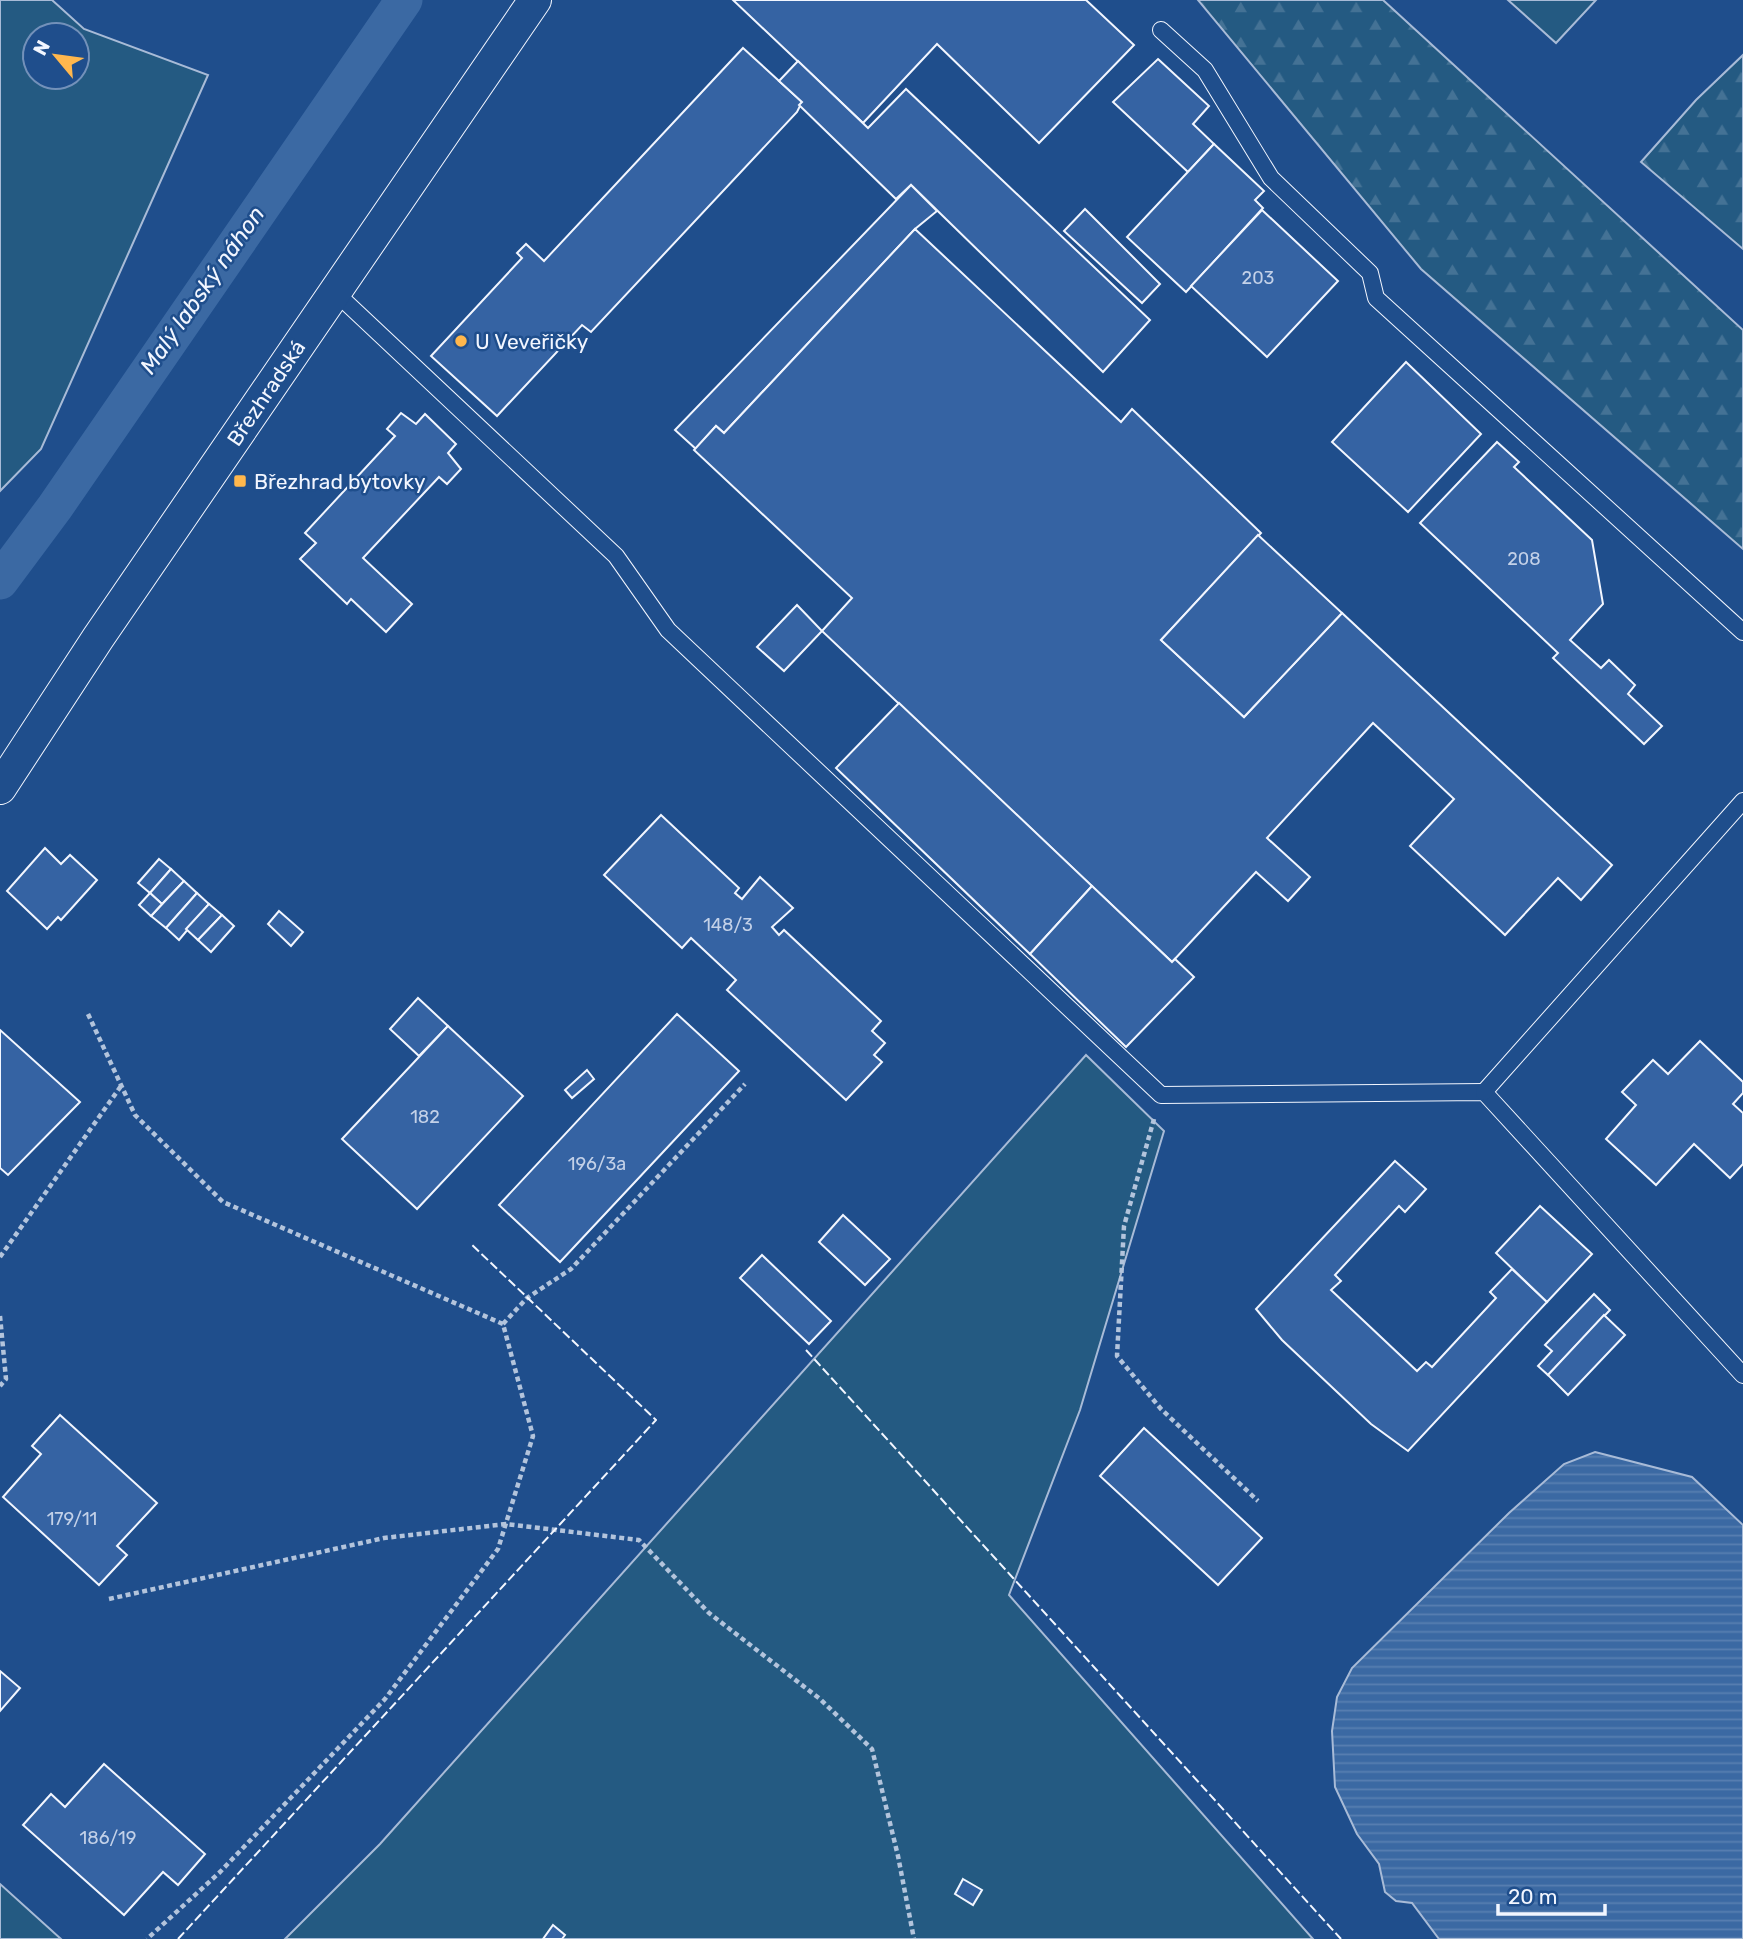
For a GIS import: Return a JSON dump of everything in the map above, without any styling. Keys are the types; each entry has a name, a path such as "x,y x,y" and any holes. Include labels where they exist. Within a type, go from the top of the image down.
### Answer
{"street":[{"name":"Březhradská","path":"0,788 99,638 535,0"}],"lane":[{"path":"1161,30 1205,71 1271,178 1370,272 1376,298 1743,632"},
{"path":"335,292 616,556 668,630 1161,1095 1484,1092 1743,801"},
{"path":"1484,1092 1743,1375"}],"path":[{"path":"88,1014 135,1115 223,1202 503,1324"},
{"path":"503,1324 527,1298 571,1269 745,1084"},
{"path":"0,1257 121,1086"},
{"path":"1161,1095 1125,1226 1116,1356 1161,1409 1258,1501"},
{"path":"0,1316 6,1379 0,1386"},
{"path":"147,1939 219,1872 385,1699 498,1549 533,1436 503,1324"},
{"path":"109,1599 384,1538 506,1524 639,1540 709,1613 820,1699 872,1749 915,1939"}],"green space":[{"path":"0,0 52,0 75,21 21,21 21,91 91,91 91,32 208,75 41,449 0,491"},
{"path":"1198,0 1383,0 1743,330 1743,549 1421,269"},
{"path":"1508,0 1596,0 1556,43"},
{"path":"1743,55 1743,249 1641,162 1696,100"},
{"path":"1086,1055 1164,1131 1080,1410 1009,1595 1313,1939 285,1939 380,1844"},
{"path":"0,1884 61,1939 0,1939"}],"shaded area":[{"path":"1595,1452 1692,1477 1743,1525 1743,1939 1439,1939 1412,1903 1396,1901 1385,1892 1379,1864 1357,1834 1335,1787 1332,1731 1337,1697 1352,1668 1509,1513 1564,1464"}],"building":[{"path":"733,0 1086,0 1134,45 1039,143 937,44 863,123"},
{"path":"743,48 802,102 797,112 591,332 582,325 497,416 431,356 522,258 517,253 526,244 544,261"},
{"path":"1158,59 1209,106 1193,124 1214,144 1188,172 1113,102"},
{"path":"798,61 868,128 906,89 1150,320 1103,372 911,185 896,199 799,105 802,102 779,81"},
{"path":"1214,144 1264,191 1255,200 1263,208 1186,292 1127,237"},
{"path":"911,185 937,211 915,229 724,433 716,426 696,449 675,430"},
{"path":"1085,209 1160,284 1142,303 1064,231"},
{"path":"1262,210 1338,281 1267,357 1191,286"},
{"path":"915,229 1121,422 1132,409 1261,533 1161,640 1244,717 1342,613 1612,865 1581,900 1558,878 1505,935 1410,846 1454,799 1373,723 1267,838 1310,877 1288,901 1256,872 1172,962 822,631 852,598 694,450 716,426 724,433"},
{"path":"1406,362 1481,434 1408,512 1332,442"},
{"path":"401,413 416,424 425,414 456,444 448,453 461,469 447,484 439,477 363,558 412,604 386,632 351,599 347,604 300,559 316,543 305,533 395,436 387,429"},
{"path":"1497,442 1519,462 1514,467 1592,540 1603,604 1570,640 1601,668 1609,660 1635,685 1628,694 1662,726 1644,744 1553,658 1558,653 1420,523"},
{"path":"1258,535 1342,613 1244,717 1161,640"},
{"path":"797,605 822,631 784,671 757,647"},
{"path":"899,703 1092,886 1030,954 836,768"},
{"path":"661,815 739,888 735,893 742,899 760,877 793,908 772,927 779,935 784,930 881,1021 872,1031 885,1043 874,1055 882,1062 846,1100 727,990 736,980 691,938 682,948 604,875"},
{"path":"45,848 61,864 70,855 97,880 61,920 58,917 47,929 7,891"},
{"path":"159,859 171,869 150,893 138,883"},
{"path":"171,869 184,881 162,904 150,893"},
{"path":"184,881 197,893 166,928 151,916"},
{"path":"1092,886 1172,962 1175,959 1194,977 1126,1047 1030,954"},
{"path":"150,893 162,904 151,916 139,905"},
{"path":"197,893 209,904 179,940 166,928"},
{"path":"209,904 222,915 198,940 186,929"},
{"path":"279,911 303,932 291,946 268,924"},
{"path":"222,915 234,926 211,952 198,940"},
{"path":"418,998 448,1026 419,1056 390,1029"},
{"path":"677,1014 739,1071 560,1262 499,1205"},
{"path":"448,1026 523,1096 417,1209 342,1139"},
{"path":"0,1030 80,1102 8,1175 0,1168"},
{"path":"1700,1041 1743,1082 1743,1093 1733,1104 1743,1113 1743,1164 1730,1178 1694,1144 1656,1185 1606,1139 1636,1105 1622,1092 1653,1060 1668,1074"},
{"path":"587,1070 594,1079 572,1098 565,1090"},
{"path":"1395,1161 1426,1189 1405,1212 1399,1206 1335,1275 1341,1281 1331,1290 1417,1371 1426,1362 1432,1367 1496,1298 1490,1292 1512,1269 1547,1302 1408,1451 1371,1424 1282,1340 1256,1309"},
{"path":"1540,1206 1592,1254 1547,1302 1496,1253"},
{"path":"843,1215 890,1259 865,1285 819,1242"},
{"path":"762,1255 831,1321 809,1344 740,1278"},
{"path":"1594,1294 1610,1310 1548,1375 1538,1366 1552,1351 1545,1345"},
{"path":"1604,1315 1625,1335 1568,1395 1548,1375"},
{"path":"60,1415 157,1503 117,1546 127,1555 99,1585 3,1497 41,1454 32,1446"},
{"path":"1144,1428 1262,1538 1218,1585 1100,1476"},
{"path":"0,1671 20,1688 0,1711"},
{"path":"104,1764 205,1854 178,1885 163,1872 124,1915 23,1825 51,1794 65,1807"},
{"path":"963,1879 982,1890 973,1905 955,1894"},
{"path":"553,1925 565,1935 562,1939 543,1939"}],"waterway":[{"name":"Malý labský náhon","path":"0,581 55,507 404,0"}],"fence":[{"path":"178,1939 656,1420 470,1243"},
{"path":"806,1350 1341,1939"}],"place":[{"name":"U Veveřičky","path":"461,341"},
{"name":"Březhrad bytovky","path":"240,481"}]}
